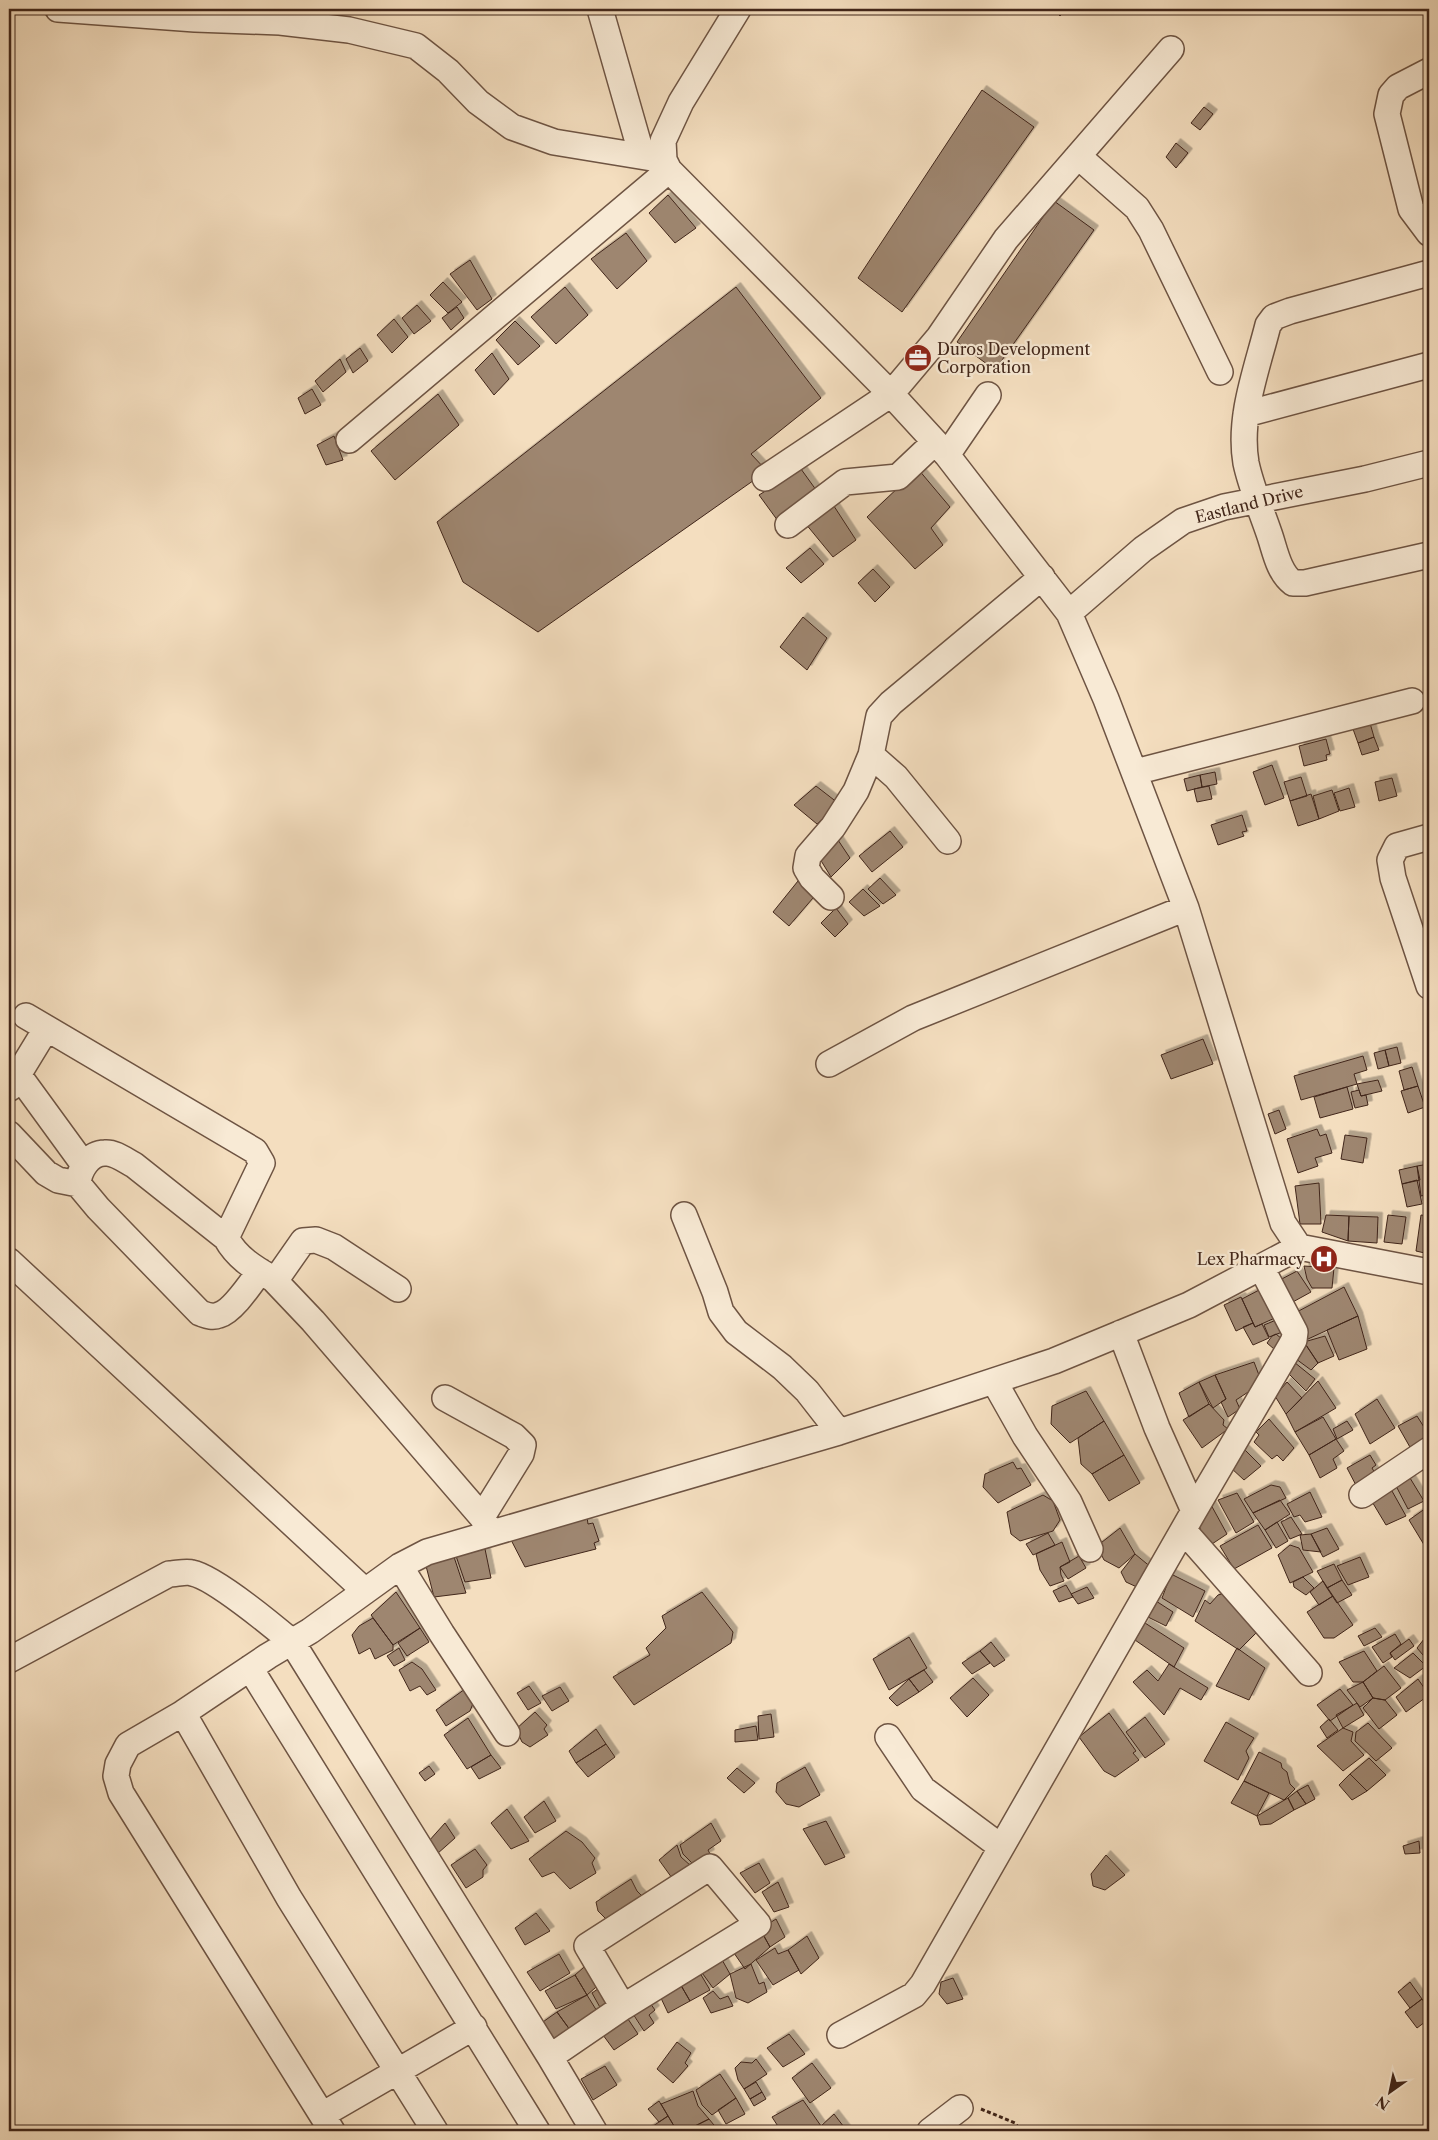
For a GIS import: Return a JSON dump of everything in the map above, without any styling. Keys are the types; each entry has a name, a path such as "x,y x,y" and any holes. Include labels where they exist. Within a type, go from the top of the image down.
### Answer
{"street":[{"path":"58,9 195,19 280,22 349,30 416,46 448,71 478,102 512,127 554,142 658,162"},
{"path":"600,9 658,162 891,394 941,449 1069,613 1106,698 1186,908 1283,1222 1299,1247"},
{"path":"349,440 658,162 663,142 681,102 738,9"},
{"path":"765,478 891,394 939,337 1006,239 1171,49"},
{"path":"1429,71 1398,87 1391,95 1387,114 1411,209 1429,233"},
{"path":"1078,156 1136,208 1151,230 1220,372"},
{"path":"1429,273 1274,317 1268,324 1246,414 1244,440 1246,464 1283,573 1293,583 1429,555"},
{"path":"1246,414 1429,365"},
{"path":"788,525 845,482 898,476 941,449 988,395"},
{"name":"Eastland Drive","path":"1069,613 1143,549 1183,521 1224,507 1365,479 1429,464"},
{"path":"831,897 812,878 806,868 808,856 833,827 856,791 871,755 879,716 1042,577"},
{"path":"1135,772 1412,701"},
{"path":"871,755 896,777 948,841"},
{"path":"1429,837 1397,846 1392,854 1390,867 1429,986"},
{"path":"829,1064 913,1018 1186,908"},
{"path":"226,1238 262,1164 255,1151 36,1022 13,1081 81,1174 98,1208 200,1313 210,1316 220,1315 267,1276 304,1241 316,1240 334,1247 398,1289"},
{"path":"9,1134 46,1173 58,1180 81,1174 96,1155 106,1152 119,1156 134,1165 226,1238 234,1251 267,1276 313,1322 487,1524"},
{"path":"684,1216 715,1292 721,1312 736,1332 782,1367 807,1391 839,1432"},
{"path":"474,2027 398,2071 327,2123 121,1793 116,1776 121,1755 128,1745 183,1713 292,1642 400,1566 487,1524 839,1432 1054,1361 1189,1305 1299,1247 1429,1272"},
{"path":"9,1261 365,1592"},
{"path":"840,2034 914,1996 924,1984 1294,1340 1295,1332 1292,1324 1262,1268"},
{"path":"1121,1334 1157,1428 1189,1521 1309,1673"},
{"path":"994,1381 1025,1436 1069,1502 1090,1549"},
{"path":"445,1398 514,1436 523,1445 521,1454 487,1524"},
{"path":"1362,1495 1429,1450"},
{"path":"400,1566 507,1733"},
{"path":"9,1660 169,1574 192,1573 214,1583 292,1642 594,2131"},
{"path":"250,1668 538,2131"},
{"path":"183,1713 289,1898 435,2131"},
{"path":"888,1737 923,1789 1001,1847"},
{"path":"550,2057 623,2007 758,1924 710,1867 587,1946 623,2007"},
{"path":"930,2131 960,2108"}],"path":[{"path":"960,2108 984,2109 1015,2122 1021,2131"}],"building":[{"path":"1053,9 1066,9 1060,16"},
{"path":"982,90 1034,127 902,312 858,278"},
{"path":"1204,107 1213,114 1200,130 1191,123"},
{"path":"1176,143 1188,153 1176,168 1166,157"},
{"path":"668,195 696,228 675,243 649,213"},
{"path":"1054,201 1094,230 995,370 957,342"},
{"path":"626,233 647,261 617,289 591,259"},
{"path":"470,260 492,299 477,310 450,274"},
{"path":"443,282 462,302 448,313 430,295"},
{"path":"565,287 588,315 556,344 531,317"},
{"path":"736,287 821,398 751,454 767,471 538,632 463,582 437,522"},
{"path":"417,305 431,321 414,334 402,318"},
{"path":"457,307 464,318 451,330 442,318"},
{"path":"394,319 408,337 392,353 377,335"},
{"path":"515,321 540,346 518,365 496,340"},
{"path":"360,348 368,361 353,373 346,359"},
{"path":"492,353 509,379 494,395 475,370"},
{"path":"340,359 346,372 323,392 315,381"},
{"path":"312,389 321,405 305,414 298,398"},
{"path":"438,394 459,425 395,480 371,451"},
{"path":"334,436 343,460 326,465 317,445"},
{"path":"801,469 819,494 778,521 759,495"},
{"path":"918,469 950,507 931,528 943,545 915,569 867,517"},
{"path":"830,500 856,540 833,557 805,523"},
{"path":"810,548 824,564 801,583 786,568"},
{"path":"873,569 890,587 875,602 858,583"},
{"path":"803,617 827,638 807,670 780,647"},
{"path":"1370,723 1374,737 1358,743 1353,729"},
{"path":"1374,737 1379,750 1362,755 1358,743"},
{"path":"1326,739 1330,754 1326,755 1327,760 1304,766 1299,746"},
{"path":"1272,765 1284,798 1265,805 1253,772"},
{"path":"1215,772 1217,784 1202,787 1200,775"},
{"path":"1200,775 1202,787 1187,791 1184,779"},
{"path":"1301,777 1307,796 1290,801 1284,782"},
{"path":"1392,778 1397,796 1379,801 1375,782"},
{"path":"816,786 838,803 817,824 794,805"},
{"path":"1209,786 1212,799 1197,802 1194,789"},
{"path":"1349,788 1355,807 1340,811 1334,793"},
{"path":"1332,790 1339,811 1319,819 1313,796"},
{"path":"1311,794 1319,819 1298,826 1290,801"},
{"path":"1242,815 1247,831 1242,832 1244,836 1218,845 1211,825"},
{"path":"890,831 903,847 872,872 859,856"},
{"path":"838,840 850,858 831,877 820,859"},
{"path":"880,878 896,895 883,904 868,889"},
{"path":"798,881 813,898 789,926 773,912"},
{"path":"863,889 880,906 864,916 849,902"},
{"path":"836,908 848,924 835,937 821,923"},
{"path":"1203,1039 1213,1064 1171,1079 1161,1055"},
{"path":"1397,1047 1401,1063 1389,1066 1385,1050"},
{"path":"1385,1050 1389,1066 1378,1069 1374,1053"},
{"path":"1363,1056 1367,1070 1354,1074 1357,1084 1301,1100 1294,1076"},
{"path":"1412,1067 1418,1086 1404,1090 1399,1071"},
{"path":"1378,1080 1382,1091 1361,1096 1357,1084"},
{"path":"1418,1086 1425,1107 1408,1113 1401,1091"},
{"path":"1347,1087 1353,1109 1320,1118 1314,1097"},
{"path":"1359,1090 1361,1096 1366,1095 1368,1105 1355,1108 1351,1092"},
{"path":"1279,1110 1286,1129 1275,1134 1268,1114"},
{"path":"1317,1129 1320,1136 1326,1134 1332,1153 1315,1158 1318,1166 1298,1173 1287,1139"},
{"path":"1345,1135 1367,1138 1363,1163 1341,1159"},
{"path":"1429,1164 1429,1194 1421,1196 1417,1166"},
{"path":"1417,1166 1420,1180 1402,1184 1399,1170"},
{"path":"1417,1180 1422,1204 1407,1207 1402,1184"},
{"path":"1319,1183 1321,1224 1300,1224 1295,1186"},
{"path":"1326,1215 1349,1216 1348,1241 1322,1232"},
{"path":"1388,1215 1406,1217 1402,1244 1384,1242"},
{"path":"1421,1215 1429,1216 1429,1254 1416,1251"},
{"path":"1349,1216 1378,1217 1377,1243 1348,1241"},
{"path":"1304,1266 1334,1268 1332,1288 1312,1288 1307,1279"},
{"path":"1297,1271 1311,1292 1291,1303 1276,1282"},
{"path":"1344,1287 1358,1316 1308,1339 1301,1332 1293,1314"},
{"path":"1261,1289 1277,1317 1255,1327 1242,1299"},
{"path":"1241,1297 1253,1323 1236,1331 1224,1305"},
{"path":"1358,1316 1367,1349 1339,1360 1327,1330"},
{"path":"1281,1318 1285,1331 1269,1337 1264,1325"},
{"path":"1253,1323 1255,1327 1262,1324 1269,1338 1253,1345 1243,1327"},
{"path":"1276,1334 1288,1344 1281,1355 1267,1343"},
{"path":"1325,1336 1334,1356 1318,1363 1304,1342"},
{"path":"1304,1342 1318,1363 1311,1370 1296,1359"},
{"path":"1254,1362 1262,1383 1236,1400 1240,1409 1228,1417 1221,1402 1226,1399 1215,1375"},
{"path":"1294,1362 1315,1379 1306,1391 1287,1372"},
{"path":"1215,1375 1226,1399 1213,1408 1199,1382"},
{"path":"1318,1381 1336,1408 1295,1432 1286,1414"},
{"path":"1199,1382 1209,1404 1189,1417 1179,1393"},
{"path":"1287,1382 1302,1398 1286,1414 1275,1396"},
{"path":"1086,1391 1104,1421 1070,1443 1051,1424 1052,1406"},
{"path":"1377,1399 1395,1428 1370,1444 1355,1414"},
{"path":"1209,1404 1224,1420 1223,1425 1228,1429 1202,1448 1183,1420"},
{"path":"1417,1416 1429,1435 1429,1447 1415,1456 1398,1426"},
{"path":"1323,1417 1336,1439 1309,1455 1295,1432"},
{"path":"1269,1419 1294,1448 1283,1461 1277,1455 1272,1459 1254,1442 1259,1435 1256,1432"},
{"path":"1104,1421 1124,1455 1092,1474 1081,1464 1078,1438"},
{"path":"1347,1421 1353,1430 1337,1439 1333,1429"},
{"path":"1336,1439 1344,1451 1333,1459 1337,1468 1320,1478 1309,1455"},
{"path":"1243,1448 1261,1466 1244,1480 1230,1467"},
{"path":"1124,1455 1140,1483 1109,1501 1092,1474"},
{"path":"1370,1455 1376,1465 1372,1468 1379,1480 1359,1491 1347,1468"},
{"path":"1013,1462 1017,1469 1021,1468 1031,1485 998,1503 983,1487 985,1474"},
{"path":"1410,1478 1424,1501 1408,1509 1396,1486"},
{"path":"1271,1485 1280,1487 1286,1498 1253,1513 1244,1499"},
{"path":"1392,1491 1406,1516 1386,1525 1371,1500"},
{"path":"1310,1492 1322,1517 1305,1522 1300,1515 1294,1517 1287,1504"},
{"path":"1237,1493 1254,1522 1236,1533 1218,1500"},
{"path":"1043,1495 1053,1501 1060,1520 1053,1531 1020,1541 1011,1534 1007,1512"},
{"path":"1280,1500 1290,1514 1265,1530 1253,1513"},
{"path":"1210,1503 1227,1534 1212,1544 1201,1532 1197,1518"},
{"path":"1426,1508 1429,1511 1429,1553 1409,1520"},
{"path":"587,1517 588,1524 593,1523 599,1541 594,1543 596,1549 525,1567 509,1536"},
{"path":"1291,1517 1302,1534 1290,1539 1281,1522"},
{"path":"1277,1522 1288,1541 1276,1548 1265,1530"},
{"path":"1258,1525 1272,1548 1234,1569 1220,1546"},
{"path":"1120,1528 1135,1554 1119,1568 1104,1560 1097,1546"},
{"path":"1327,1528 1339,1549 1323,1557 1311,1534"},
{"path":"1048,1533 1055,1545 1033,1555 1026,1544"},
{"path":"1311,1534 1321,1552 1303,1550 1300,1535"},
{"path":"1062,1542 1070,1562 1060,1567 1064,1581 1050,1586 1040,1570 1036,1554"},
{"path":"1290,1545 1299,1548 1313,1572 1290,1583 1278,1555"},
{"path":"485,1549 491,1578 465,1582 456,1556"},
{"path":"1135,1554 1152,1568 1139,1588 1126,1582 1121,1572"},
{"path":"1079,1556 1086,1568 1068,1579 1060,1567"},
{"path":"454,1557 466,1593 434,1597 425,1562"},
{"path":"1360,1557 1369,1577 1348,1585 1337,1566"},
{"path":"1334,1564 1342,1580 1327,1588 1317,1571"},
{"path":"1171,1574 1205,1591 1193,1617 1162,1598"},
{"path":"1303,1577 1314,1588 1306,1595 1294,1587 1293,1582"},
{"path":"1342,1580 1352,1595 1337,1603 1327,1588"},
{"path":"1323,1581 1333,1596 1319,1605 1310,1592"},
{"path":"1066,1585 1073,1597 1059,1602 1053,1591"},
{"path":"1087,1587 1094,1598 1078,1604 1071,1594"},
{"path":"396,1592 420,1628 393,1645 371,1615"},
{"path":"702,1592 733,1632 731,1643 634,1705 613,1677 650,1655 646,1648 666,1628 662,1616"},
{"path":"1225,1593 1259,1630 1239,1650 1195,1621 1205,1600 1210,1604 1218,1595"},
{"path":"1333,1596 1353,1625 1334,1638 1324,1638 1307,1612"},
{"path":"1156,1601 1173,1612 1166,1626 1146,1616"},
{"path":"373,1618 393,1645 393,1650 375,1659 370,1648 359,1654 352,1635 359,1626"},
{"path":"1145,1623 1184,1648 1174,1667 1135,1640"},
{"path":"420,1628 429,1642 407,1656 398,1643"},
{"path":"1375,1628 1382,1637 1364,1646 1358,1636"},
{"path":"1395,1634 1401,1644 1390,1653 1392,1657 1383,1663 1372,1647"},
{"path":"1428,1634 1429,1636 1429,1662 1417,1648"},
{"path":"909,1637 927,1668 889,1690 873,1659"},
{"path":"1409,1639 1414,1646 1395,1660 1390,1653"},
{"path":"991,1642 1005,1660 994,1667 980,1651"},
{"path":"399,1648 405,1660 394,1666 387,1656"},
{"path":"1237,1648 1265,1668 1249,1700 1216,1686"},
{"path":"980,1651 990,1663 972,1674 962,1663"},
{"path":"1364,1651 1377,1671 1363,1682 1353,1682 1339,1662"},
{"path":"1413,1653 1426,1666 1410,1678 1394,1668"},
{"path":"412,1662 422,1669 436,1690 427,1695 420,1686 410,1691 399,1670"},
{"path":"1169,1664 1208,1688 1201,1700 1180,1688 1164,1715 1133,1682 1147,1670 1158,1681"},
{"path":"1384,1666 1401,1688 1385,1700 1373,1698 1363,1682"},
{"path":"924,1670 933,1682 919,1692 909,1679"},
{"path":"973,1678 989,1695 967,1717 950,1698"},
{"path":"909,1679 919,1692 897,1706 889,1698"},
{"path":"1418,1679 1429,1695 1406,1712 1396,1697"},
{"path":"1363,1682 1373,1698 1360,1707 1347,1690"},
{"path":"529,1686 541,1703 528,1710 517,1693"},
{"path":"560,1687 569,1701 552,1711 542,1696"},
{"path":"465,1689 474,1701 470,1711 446,1726 436,1710"},
{"path":"1340,1689 1353,1705 1330,1721 1317,1705"},
{"path":"1373,1698 1385,1700 1397,1715 1379,1729 1363,1708"},
{"path":"1357,1703 1364,1715 1343,1728 1336,1715"},
{"path":"535,1712 547,1725 544,1729 548,1735 530,1747 522,1742 516,1729"},
{"path":"1109,1713 1136,1751 1133,1753 1139,1760 1115,1777 1104,1771 1079,1737"},
{"path":"771,1714 774,1737 759,1739 758,1716"},
{"path":"1145,1717 1165,1744 1145,1758 1126,1732"},
{"path":"468,1718 491,1755 467,1769 444,1735"},
{"path":"1329,1719 1338,1730 1327,1738 1320,1727"},
{"path":"1226,1722 1254,1738 1246,1751 1249,1758 1238,1780 1204,1761"},
{"path":"1368,1723 1392,1748 1376,1761 1355,1741 1356,1732"},
{"path":"756,1726 758,1740 735,1742 735,1730"},
{"path":"1343,1728 1353,1732 1351,1741 1364,1755 1343,1771 1317,1746"},
{"path":"596,1729 606,1744 576,1763 569,1751"},
{"path":"606,1744 615,1757 588,1777 576,1763"},
{"path":"1259,1752 1281,1763 1282,1768 1287,1772 1290,1784 1295,1789 1284,1800 1244,1781"},
{"path":"491,1755 501,1768 479,1779 471,1767"},
{"path":"1369,1758 1386,1775 1367,1791 1350,1774"},
{"path":"429,1766 435,1774 425,1781 419,1773"},
{"path":"805,1767 820,1795 799,1807 786,1804 776,1792 777,1783"},
{"path":"737,1768 755,1783 744,1793 727,1778"},
{"path":"1350,1774 1367,1791 1352,1800 1339,1785"},
{"path":"1244,1781 1269,1793 1257,1816 1231,1803"},
{"path":"1308,1785 1315,1799 1306,1804 1297,1791"},
{"path":"1297,1791 1306,1804 1294,1810 1288,1798"},
{"path":"1288,1798 1294,1810 1271,1824 1260,1825 1257,1816"},
{"path":"544,1801 556,1821 535,1833 524,1817"},
{"path":"507,1809 529,1841 511,1849 491,1823"},
{"path":"826,1821 845,1857 825,1865 803,1829"},
{"path":"445,1823 455,1838 437,1854 428,1842"},
{"path":"711,1823 721,1841 708,1850 710,1854 693,1864 683,1854 680,1845"},
{"path":"566,1831 582,1842 595,1858 592,1863 596,1873 570,1889 554,1872 542,1877 529,1859"},
{"path":"1419,1841 1420,1853 1405,1854 1403,1846"},
{"path":"677,1845 681,1857 691,1866 672,1878 659,1860"},
{"path":"475,1849 487,1865 483,1870 483,1877 466,1888 451,1865"},
{"path":"1106,1855 1125,1875 1105,1890 1093,1886 1091,1874"},
{"path":"759,1863 770,1883 755,1893 740,1873"},
{"path":"631,1879 637,1891 643,1897 606,1919 598,1911 596,1902"},
{"path":"778,1882 789,1907 774,1912 762,1892"},
{"path":"536,1913 550,1931 525,1945 515,1928"},
{"path":"776,1919 785,1937 770,1947 760,1929"},
{"path":"760,1929 770,1947 745,1969 734,1953"},
{"path":"807,1936 819,1958 801,1974 788,1950"},
{"path":"775,1948 778,1954 788,1950 799,1970 773,1985 756,1960"},
{"path":"559,1954 570,1973 540,1991 527,1972"},
{"path":"721,1958 730,1974 713,1988 700,1970"},
{"path":"591,1961 603,1981 587,1995 575,1975"},
{"path":"751,1964 759,1984 764,1982 767,1992 748,2003 736,1998 730,1974"},
{"path":"697,1968 710,1990 690,2001 679,1982"},
{"path":"575,1975 587,1995 556,2009 545,1991"},
{"path":"953,1978 963,1999 947,2004 939,1994 941,1982"},
{"path":"679,1982 690,2001 668,2013 660,1996"},
{"path":"1410,1982 1422,1999 1410,2008 1398,1992"},
{"path":"605,1984 616,2003 602,2011 592,1993"},
{"path":"713,1991 720,1999 728,1996 733,2006 711,2013 703,1998"},
{"path":"587,1995 600,2016 573,2034 557,2012"},
{"path":"1422,1999 1429,2009 1429,2019 1417,2028 1405,2012"},
{"path":"650,2003 655,2010 649,2015 654,2023 644,2031 633,2014"},
{"path":"557,2012 573,2034 556,2044 540,2024"},
{"path":"628,2019 638,2034 614,2050 603,2035"},
{"path":"789,2034 805,2054 783,2067 767,2048"},
{"path":"677,2042 691,2053 685,2063 688,2066 673,2083 657,2069"},
{"path":"756,2059 767,2074 744,2089 738,2080 735,2068 741,2062 752,2063"},
{"path":"812,2063 831,2088 810,2103 792,2078"},
{"path":"605,2066 617,2085 593,2100 581,2079"},
{"path":"720,2074 736,2098 712,2115 702,2105 696,2090"},
{"path":"756,2082 762,2092 750,2099 744,2089"},
{"path":"693,2091 698,2106 709,2119 685,2131 677,2131 661,2104"},
{"path":"762,2092 766,2099 754,2106 750,2099"},
{"path":"736,2098 745,2114 726,2124 718,2110"},
{"path":"803,2100 821,2126 813,2131 781,2131 772,2117"},
{"path":"659,2101 668,2116 659,2122 648,2109"},
{"path":"834,2114 847,2131 825,2131 821,2126"},
{"path":"668,2116 677,2131 646,2131 659,2122"},
{"path":"709,2119 719,2131 685,2131"}],"place":[{"name":"Duros Development Corporation","path":"918,358"},
{"name":"Lex Pharmacy","path":"1324,1259"}]}
